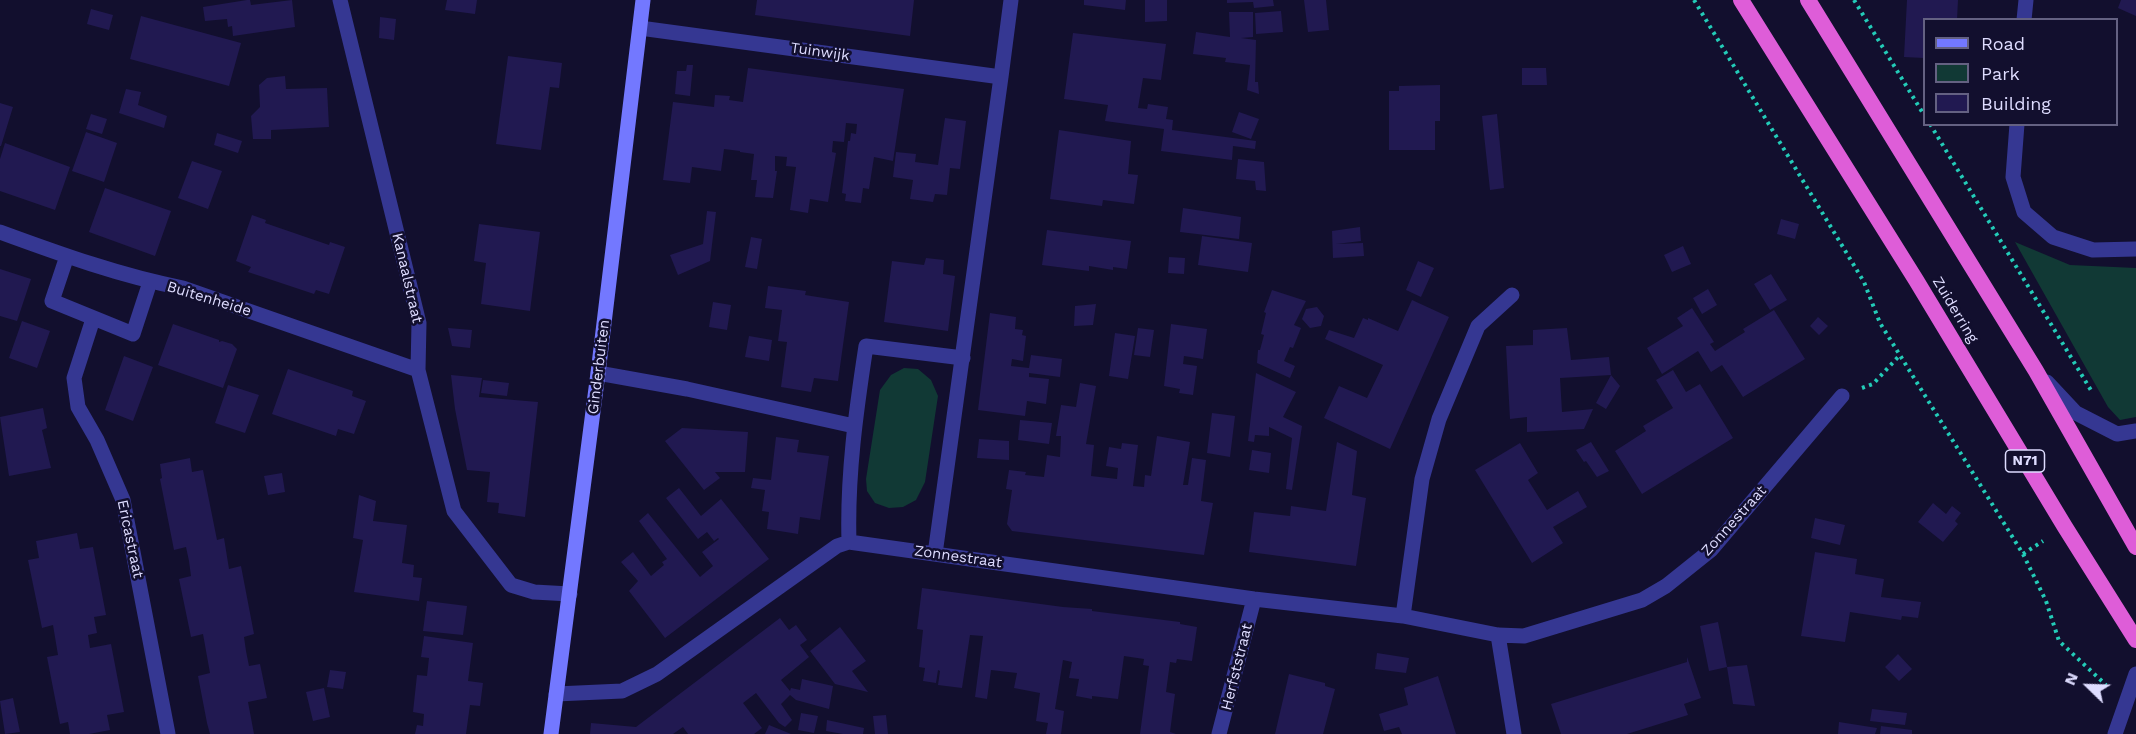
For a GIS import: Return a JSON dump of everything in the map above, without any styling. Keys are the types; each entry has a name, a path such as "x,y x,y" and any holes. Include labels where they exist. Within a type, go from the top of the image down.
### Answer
{"highway":[{"name":"Zuiderring","path":"1741,0 1916,280 2136,640"},
{"path":"1808,0 2036,371 2136,547"}],"main road":[{"name":"Ginderbuiten","path":"551,734 643,0"}],"street":[{"name":"Kanaalstraat","path":"340,0 419,323 418,370 453,512 511,585 534,592 570,594"},
{"path":"935,554 1011,0"},
{"path":"2024,18 2026,0"},
{"name":"Tuinwijk","path":"640,28 1001,76"},
{"path":"2017,126 2013,177 2024,212 2053,237 2092,250 2136,249"},
{"name":"Buitenheide","path":"0,232 150,282 183,288 418,370"},
{"path":"67,256 51,301 133,334 150,282"},
{"path":"1403,616 1422,479 1439,419 1478,327 1512,296"},
{"name":"Ericastraat","path":"93,319 74,378 78,407 97,440 123,500 168,734"},
{"path":"556,694 622,691 657,674 837,546 849,542 848,510 854,426 866,346 963,358"},
{"path":"2036,371 2076,413 2117,434 2136,431"},
{"path":"598,373 687,389 854,426"},
{"name":"Zonnestraat","path":"849,542 1254,599 1403,616 1497,636 1524,636 1642,600 1666,586 1711,550 1842,396"},
{"name":"Herfststraat","path":"1219,734 1254,599"},
{"path":"1497,636 1514,734"},
{"path":"2115,734 2136,674"}],"path":[{"path":"1694,0 1864,282 1880,322 2023,554 2046,601 2059,641 2114,692 2124,712"},
{"path":"1854,0 1923,113"},
{"path":"1931,126 2117,434"},
{"path":"1842,396 1873,384 1900,355"}],"green space":[{"path":"2015,242 2070,265 2136,268 2136,417 2120,420 2108,407"},
{"path":"904,368 918,369 931,380 938,396 925,482 916,500 903,507 889,508 875,503 867,491 866,479 880,390 891,375"}],"building":[{"path":"250,0 251,5 292,0 295,27 233,36 232,26 228,27 227,19 205,21 203,7"},
{"path":"447,0 477,0 475,14 445,10"},
{"path":"757,0 914,0 910,36 755,15"},
{"path":"1084,0 1126,0 1125,10 1084,5"},
{"path":"1145,0 1167,0 1167,21 1145,22"},
{"path":"1227,0 1273,0 1274,6 1254,8 1253,2 1227,3"},
{"path":"1304,0 1326,0 1329,30 1308,32"},
{"path":"1907,0 1958,0 1957,18 1923,18 1923,58 1904,57"},
{"path":"2121,0 2136,0 2136,16 2118,8"},
{"path":"91,9 113,15 109,30 87,24"},
{"path":"1281,11 1283,32 1256,34 1255,13"},
{"path":"1229,12 1253,12 1253,37 1241,38 1256,40 1255,82 1258,82 1259,94 1247,90 1250,65 1225,62 1226,58 1193,54 1196,32 1230,37"},
{"path":"141,16 241,43 229,86 130,59"},
{"path":"380,17 396,19 394,40 379,38"},
{"path":"1073,33 1166,44 1161,80 1143,78 1138,108 1147,109 1148,104 1168,107 1166,119 1173,120 1172,130 1256,141 1255,149 1233,146 1232,160 1161,151 1164,129 1105,121 1108,105 1064,99"},
{"path":"508,56 562,63 559,88 550,87 541,150 496,144"},
{"path":"687,65 693,65 690,96 675,94 677,71 686,71"},
{"path":"748,68 904,89 893,161 874,157 869,189 863,188 861,203 845,201 846,194 842,193 848,141 850,141 851,133 856,134 857,124 846,123 844,142 833,141 832,152 836,153 828,202 810,199 808,213 790,210 796,167 786,166 787,157 775,156 775,171 777,171 773,198 755,197 757,180 751,180 754,154 740,151 724,149 721,171 692,167 690,183 663,180 673,102 714,107 715,95 730,96 729,100 743,102"},
{"path":"1522,68 1546,68 1547,85 1522,85"},
{"path":"285,76 286,89 327,88 329,127 271,130 271,139 253,139 251,116 260,107 259,85 267,78"},
{"path":"1440,85 1440,121 1435,121 1435,150 1389,150 1389,91 1399,91 1399,86"},
{"path":"126,89 141,92 138,105 167,116 164,128 119,113"},
{"path":"0,103 13,107 1,146 0,146"},
{"path":"1239,112 1259,119 1251,139 1232,132"},
{"path":"91,114 107,119 102,134 86,129"},
{"path":"1497,114 1504,188 1490,190 1482,116"},
{"path":"945,118 966,121 960,169 950,168 947,195 935,194 933,202 910,199 913,180 893,177 896,152 916,154 915,162 938,165"},
{"path":"1059,130 1131,141 1128,174 1138,175 1134,204 1103,200 1102,206 1050,199"},
{"path":"86,132 117,143 104,182 72,171"},
{"path":"217,133 242,141 238,153 214,145"},
{"path":"5,143 70,167 55,210 0,191 0,159"},
{"path":"1238,159 1264,162 1266,191 1256,190 1255,181 1236,179"},
{"path":"192,161 222,171 208,209 178,198"},
{"path":"105,188 171,211 155,256 89,232"},
{"path":"1183,208 1241,217 1239,239 1180,232"},
{"path":"707,211 716,212 710,261 678,275 670,255 703,244"},
{"path":"252,215 266,220 265,223 329,245 330,242 345,247 329,294 316,290 314,294 248,272 251,267 236,261"},
{"path":"1781,219 1799,224 1795,239 1777,234"},
{"path":"479,224 540,232 530,311 481,304 486,263 474,261"},
{"path":"1360,227 1361,241 1336,244 1363,243 1364,256 1333,258 1332,231"},
{"path":"1047,230 1131,241 1127,269 1113,267 1113,270 1089,266 1089,271 1042,265"},
{"path":"1202,236 1252,243 1248,272 1198,265"},
{"path":"751,237 762,239 757,269 745,267"},
{"path":"1683,246 1691,264 1672,272 1664,255"},
{"path":"1169,257 1185,258 1184,274 1168,273"},
{"path":"926,258 944,260 943,274 955,276 948,331 884,322 892,261 924,265"},
{"path":"1418,261 1434,268 1421,297 1406,290"},
{"path":"0,269 31,279 17,321 0,316"},
{"path":"1771,274 1787,300 1770,310 1754,284"},
{"path":"768,286 806,291 805,295 849,302 838,381 814,378 811,392 781,387 787,342 778,341 782,310 765,308"},
{"path":"1708,289 1717,305 1702,314 1693,298"},
{"path":"1272,290 1306,301 1294,325 1301,328 1293,348 1290,347 1284,361 1295,366 1290,378 1257,363 1258,350 1260,350 1264,335 1261,334 1266,313 1264,312"},
{"path":"1412,300 1449,317 1390,449 1324,418 1339,386 1367,398 1383,365 1325,339 1329,330 1354,338 1363,318 1398,331"},
{"path":"713,302 731,305 727,330 709,327"},
{"path":"1096,304 1093,325 1074,326 1075,306"},
{"path":"1317,307 1324,316 1321,326 1310,328 1302,319 1306,309"},
{"path":"1692,308 1714,342 1710,344 1715,351 1745,332 1743,329 1774,310 1805,359 1743,397 1722,365 1711,372 1698,351 1662,374 1647,348 1683,326 1677,318"},
{"path":"990,313 1016,317 1015,329 1023,330 1022,335 1026,336 1023,361 1012,359 1011,366 1029,368 1031,355 1062,359 1060,377 1029,373 1029,377 1049,379 1046,404 1027,401 1025,416 978,410"},
{"path":"1818,317 1828,326 1819,335 1810,326"},
{"path":"22,321 50,331 37,368 9,358"},
{"path":"173,324 219,340 219,342 232,344 237,349 223,388 158,365"},
{"path":"1171,324 1207,329 1203,359 1184,356 1183,364 1197,366 1193,395 1179,393 1180,389 1164,386"},
{"path":"448,328 472,330 470,348 452,346"},
{"path":"1138,328 1154,330 1150,357 1134,355"},
{"path":"1567,328 1571,360 1609,357 1611,375 1560,378 1562,412 1593,409 1584,429 1527,432 1527,417 1510,419 1506,346 1533,345 1533,330"},
{"path":"1115,333 1135,336 1128,379 1109,376"},
{"path":"749,336 772,340 769,361 745,357"},
{"path":"124,356 153,367 133,421 105,410"},
{"path":"288,369 353,391 352,396 366,401 354,434 338,429 336,436 272,414"},
{"path":"1673,370 1686,392 1700,384 1733,438 1642,494 1615,451 1646,431 1643,426 1673,408 1656,380"},
{"path":"1256,373 1296,392 1283,417 1302,426 1292,490 1286,489 1292,438 1269,427 1269,436 1255,435 1254,442 1248,441"},
{"path":"451,375 482,378 479,397 538,402 525,517 498,513 499,503 487,502 490,472 467,470"},
{"path":"1611,375 1620,386 1606,409 1596,403"},
{"path":"483,380 509,383 507,396 481,393"},
{"path":"1080,383 1096,386 1086,444 1094,445 1091,476 1117,479 1118,468 1106,466 1109,447 1121,449 1122,443 1138,445 1133,486 1144,487 1145,475 1151,476 1157,436 1190,442 1183,485 1188,485 1192,458 1206,460 1201,501 1213,503 1204,555 1012,531 1007,524 1012,490 1006,489 1009,470 1044,477 1047,455 1060,457 1061,436 1056,436 1061,405 1076,407"},
{"path":"228,385 259,395 245,433 215,423"},
{"path":"43,408 47,428 42,430 51,468 9,476 0,417"},
{"path":"1212,413 1235,416 1230,457 1207,453"},
{"path":"1020,420 1052,423 1049,444 1018,440"},
{"path":"682,428 748,432 745,472 715,472 720,478 704,490 665,441"},
{"path":"776,437 799,440 797,452 829,456 820,520 800,517 798,534 767,529 769,512 762,511 765,490 751,488 753,478 771,480"},
{"path":"979,439 1009,441 1009,460 977,458"},
{"path":"1337,442 1357,451 1352,495 1366,498 1356,566 1249,552 1254,512 1290,516 1291,506 1326,511"},
{"path":"1591,442 1609,471 1597,477 1576,450"},
{"path":"1520,443 1538,473 1528,480 1547,510 1578,491 1587,507 1553,527 1563,543 1532,563 1475,470"},
{"path":"1252,450 1271,453 1269,473 1249,470"},
{"path":"190,458 192,472 203,470 217,540 224,538 229,569 241,566 254,634 244,637 246,651 249,666 260,664 267,698 248,702 254,734 210,734 207,723 198,676 210,673 203,634 191,637 179,579 191,576 189,561 186,547 174,550 160,479 162,478 160,464"},
{"path":"282,473 285,492 268,495 264,476"},
{"path":"679,488 701,516 721,499 769,559 665,638 629,591 638,581 621,562 633,552 651,576 664,565 662,562 667,559 639,521 648,513 700,577 713,566 702,552 719,539 714,541 707,532 698,539 666,498"},
{"path":"359,495 376,501 373,521 407,525 402,563 414,565 413,577 422,578 419,601 354,592 363,540 353,538"},
{"path":"1933,503 1946,514 1952,506 1961,513 1955,521 1958,524 1943,542 1918,522"},
{"path":"1815,518 1845,525 1840,545 1811,538"},
{"path":"77,533 80,549 93,547 106,615 94,617 97,633 88,635 90,648 111,644 124,712 107,715 110,730 89,734 70,734 68,722 60,724 47,657 58,655 53,625 42,628 28,560 39,558 36,541"},
{"path":"1815,552 1857,559 1855,574 1884,579 1881,597 1921,602 1918,618 1902,616 1901,620 1850,612 1845,642 1801,636"},
{"path":"922,588 1092,609 1092,611 1180,622 1180,624 1197,627 1192,661 1177,659 1176,663 1170,662 1166,692 1175,694 1170,732 1176,734 1140,734 1149,666 1143,665 1144,659 1124,656 1118,699 1092,696 1092,699 1076,696 1079,679 1069,678 1072,662 1063,660 1055,709 1064,711 1061,734 1046,734 1048,723 1036,721 1040,693 1014,688 1017,673 991,670 987,699 975,697 983,636 970,635 962,688 938,685 940,671 938,670 936,683 923,681 925,668 919,667 923,630 917,629"},
{"path":"427,601 467,606 463,635 423,631"},
{"path":"780,618 789,630 796,625 807,640 800,645 809,657 781,680 790,691 791,688 800,690 802,679 833,686 829,709 796,700 790,695 781,704 792,720 785,727 779,723 756,693 743,703 762,728 754,734 688,734 683,727 673,734 590,734 591,723 636,727"},
{"path":"1718,622 1727,667 1709,671 1700,626"},
{"path":"840,627 866,661 852,671 868,692 835,684 810,651"},
{"path":"424,636 473,643 468,681 483,683 480,706 470,705 466,734 415,734 417,725 423,726 424,714 413,712 417,675 427,676 429,658 421,657"},
{"path":"1377,653 1409,658 1406,673 1375,669"},
{"path":"1898,654 1912,669 1899,681 1885,667"},
{"path":"1687,657 1701,698 1684,704 1688,715 1627,734 1561,734 1551,704 1687,662"},
{"path":"1747,665 1755,706 1733,704 1727,667"},
{"path":"330,670 346,672 343,689 327,687"},
{"path":"1289,674 1325,683 1325,686 1335,689 1323,734 1275,734"},
{"path":"1438,676 1456,734 1402,734 1399,727 1384,731 1379,714 1408,705 1404,688"},
{"path":"324,688 330,717 313,721 306,692"},
{"path":"13,698 20,732 5,734 0,701"},
{"path":"1872,709 1907,713 1905,725 1870,721"},
{"path":"801,713 818,716 814,733 798,730"},
{"path":"886,715 888,734 875,734 873,716"},
{"path":"827,720 864,728 863,734 826,731"},
{"path":"1839,722 1877,728 1875,734 1838,734"},
{"path":"769,725 791,734 765,734"},
{"path":"1881,726 1912,730 1912,734 1880,734"}]}
